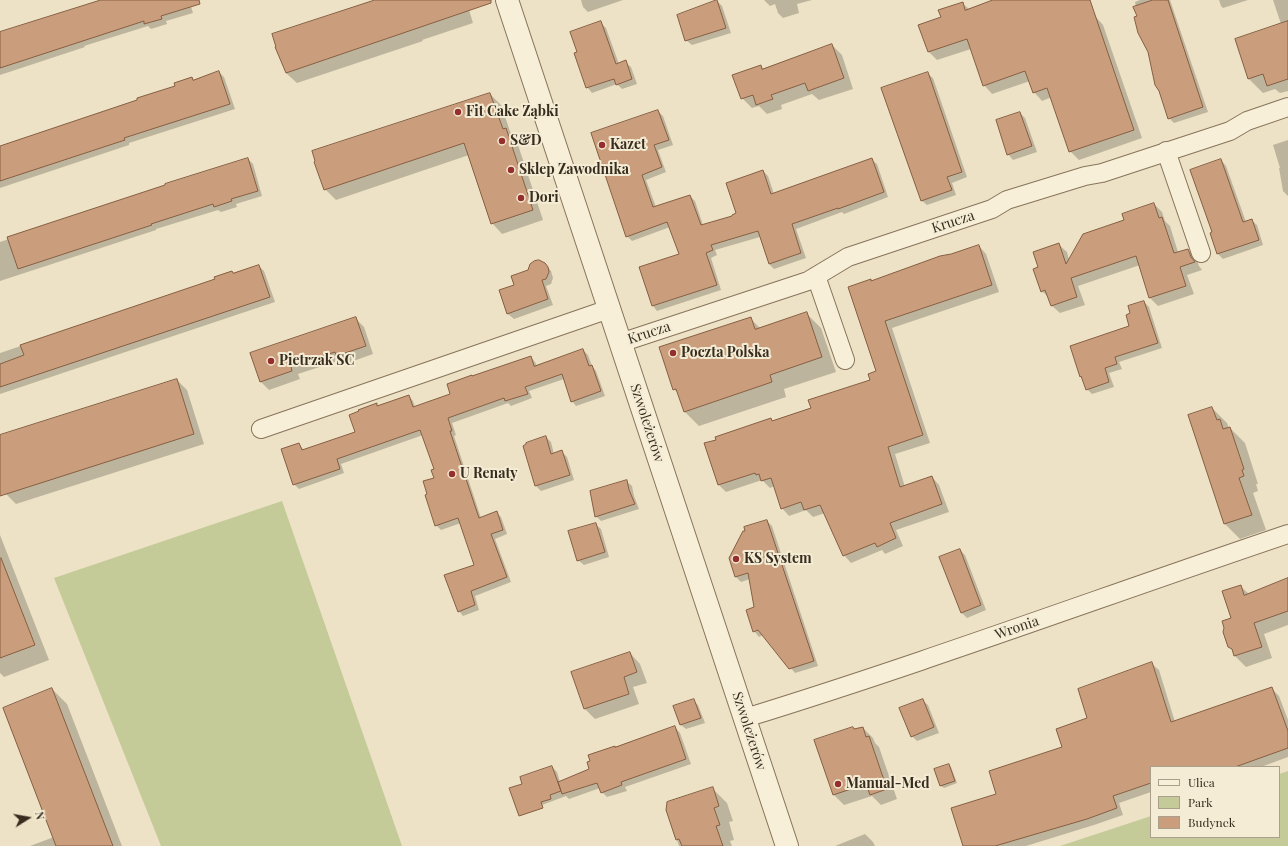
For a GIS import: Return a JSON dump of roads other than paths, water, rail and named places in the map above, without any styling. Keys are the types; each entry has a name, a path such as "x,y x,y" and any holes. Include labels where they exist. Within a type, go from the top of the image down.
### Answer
{"street":[{"name":"Szwoleżerów","path":"507,0 787,846"},
{"name":"Krucza","path":"620,343 808,281 848,257 992,209 1007,200 1085,176 1102,173 1230,131 1247,121 1288,107"},
{"path":"1166,152 1201,253"},
{"path":"816,276 845,360"},
{"path":"261,429 609,309"},
{"name":"Wronia","path":"745,718 1012,629 1288,534"}],"place":[{"name":"Fit Cake Ząbki","path":"458,112"},
{"name":"S&D","path":"502,141"},
{"name":"Kazet","path":"602,145"},
{"name":"Sklep Zawodnika","path":"511,170"},
{"name":"Dori","path":"521,198"},
{"name":"Poczta Polska","path":"673,353"},
{"name":"Pietrzak SC","path":"271,361"},
{"name":"U Renaty","path":"452,474"},
{"name":"KS System","path":"736,559"},
{"name":"Manual-Med","path":"838,784"}]}
